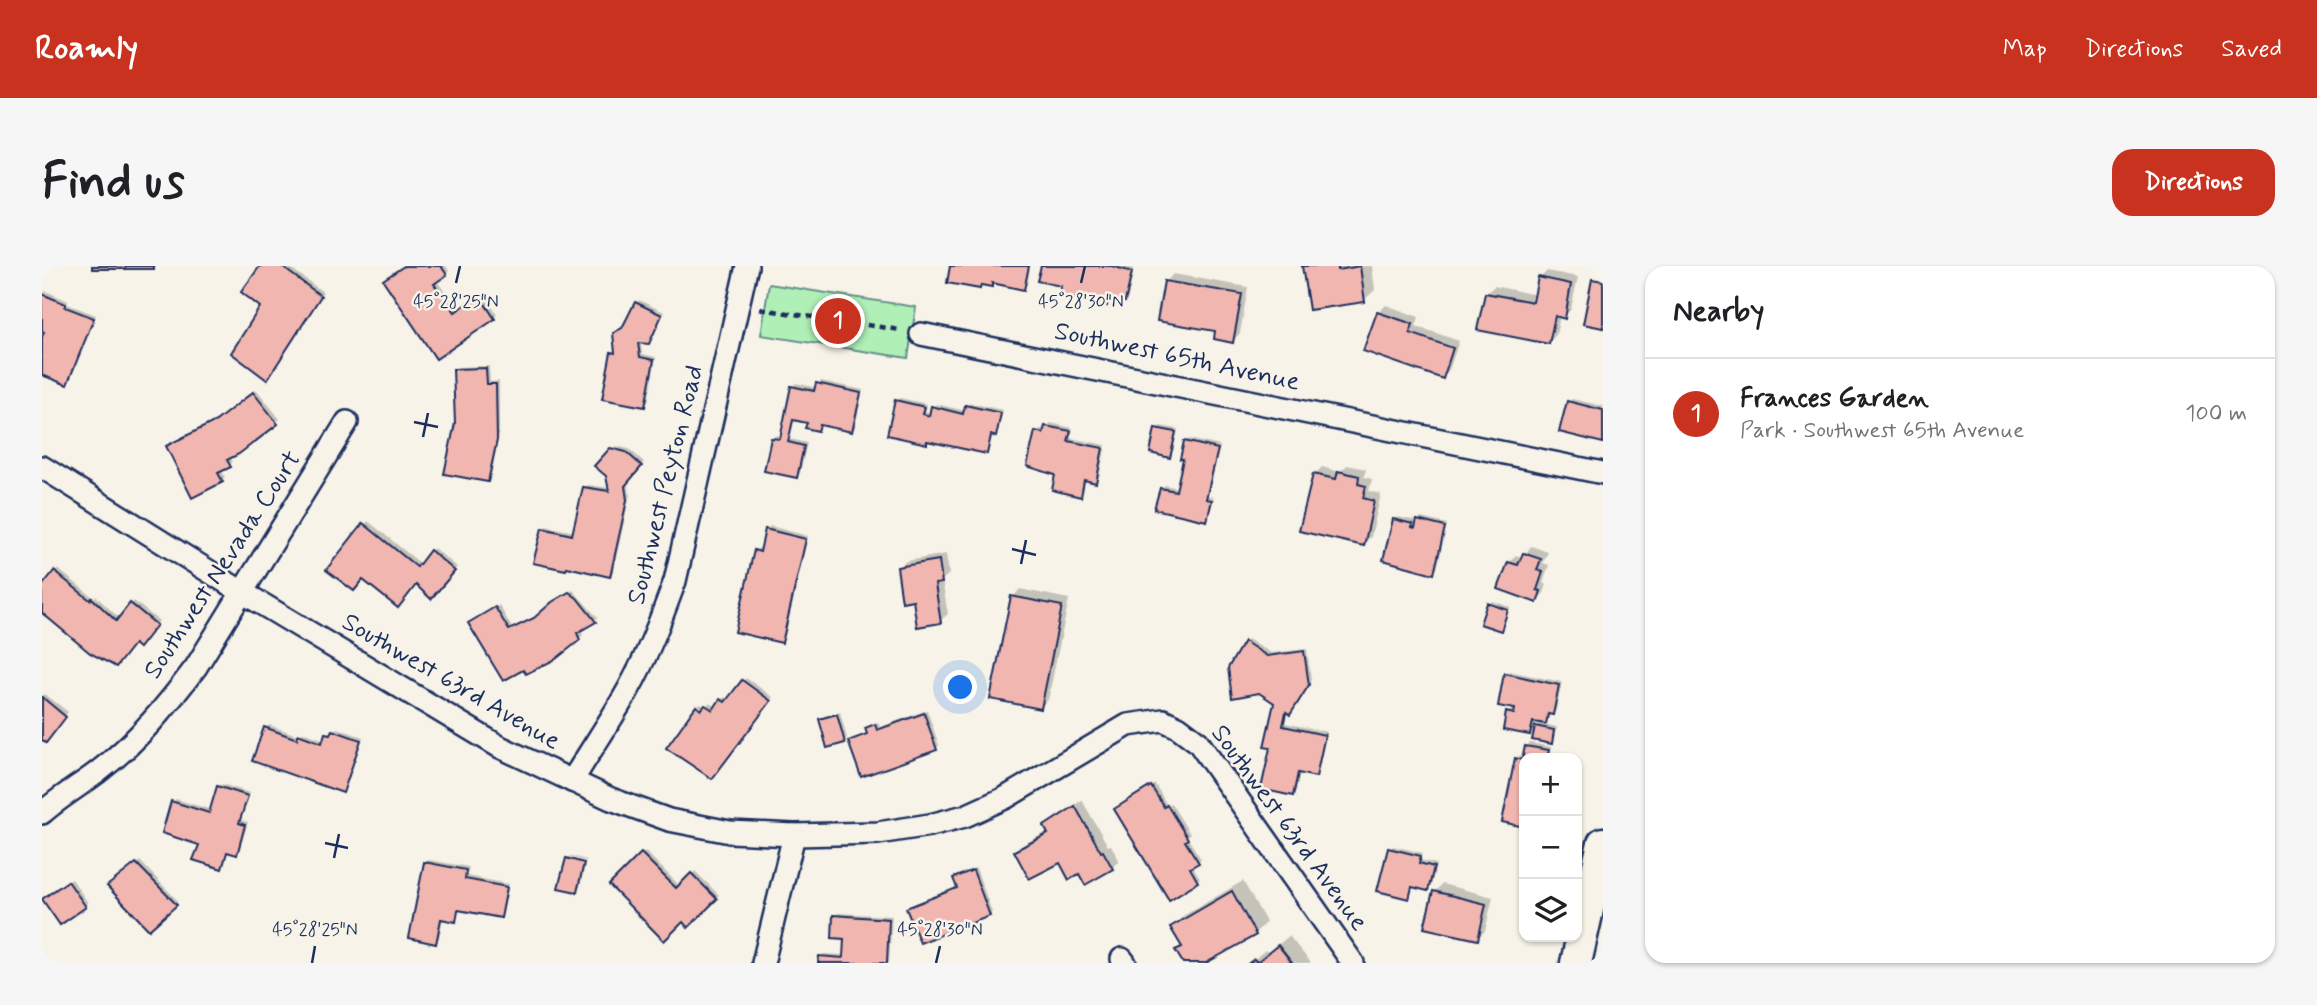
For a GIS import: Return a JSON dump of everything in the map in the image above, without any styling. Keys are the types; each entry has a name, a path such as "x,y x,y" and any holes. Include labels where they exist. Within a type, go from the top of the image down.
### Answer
{"main road":[{"path":"1576,963 1603,843"}],"street":[{"name":"Southwest Peyton Road","path":"572,781 627,692 660,623 671,592 747,266"},
{"name":"Southwest 65th Avenue","path":"921,334 1603,473"},
{"name":"Southwest Nevada Court","path":"42,813 118,755 175,696 196,667 347,422"},
{"name":"Southwest 63rd Avenue","path":"42,467 242,592 500,747 611,799 669,820 730,832 794,835 878,833 930,825 965,816 1005,798 1128,725 1163,720 1178,727 1198,743 1353,963"},
{"path":"764,963 794,835"}],"path":[{"path":"738,306 921,334"}],"green space":[{"path":"769,284 916,307 908,358 761,335"}],"building":[{"path":"92,266 154,266 154,269 92,269"},
{"path":"260,266 281,266 321,296 267,380 231,353 260,307 241,292"},
{"path":"404,266 441,266 447,275 434,284 455,312 479,295 495,319 436,359 383,280"},
{"path":"950,266 1029,266 1024,290 992,283 992,287 981,285 980,289 947,283"},
{"path":"1041,266 1112,266 1132,272 1125,302 1108,299 1107,306 1059,296 1061,286 1037,281"},
{"path":"1302,266 1338,266 1338,270 1360,266 1365,302 1309,310"},
{"path":"1538,277 1571,284 1565,319 1555,316 1549,344 1477,330 1485,293 1533,302"},
{"path":"1592,279 1603,281 1603,328 1583,324"},
{"path":"1164,281 1242,294 1233,343 1214,339 1215,331 1157,321"},
{"path":"42,294 66,304 65,307 94,318 67,385 42,375"},
{"path":"635,302 662,315 649,344 638,343 640,357 654,360 645,407 602,399 611,352 615,353 613,333 622,328"},
{"path":"1377,312 1413,324 1410,333 1453,348 1443,379 1363,351"},
{"path":"486,368 487,384 496,384 497,440 488,482 444,474 455,423 453,369"},
{"path":"816,383 861,393 852,432 820,425 818,431 805,428 807,423 793,420 788,442 804,446 797,478 764,471 771,438 780,439 791,386 814,391"},
{"path":"253,392 278,424 227,460 231,467 218,473 223,482 192,498 166,446 216,421"},
{"path":"895,400 925,407 923,414 929,416 931,406 963,414 965,405 1001,413 996,437 991,435 987,454 887,435"},
{"path":"1567,401 1603,410 1603,443 1559,432"},
{"path":"1045,426 1071,431 1068,441 1103,448 1096,483 1084,480 1081,497 1052,490 1055,475 1027,466 1035,431 1043,433"},
{"path":"1155,428 1176,432 1170,458 1150,453"},
{"path":"1184,441 1218,449 1206,499 1212,500 1207,521 1154,509 1160,488 1176,491"},
{"path":"610,448 626,452 642,466 625,486 627,500 610,577 567,567 566,570 533,563 542,528 572,535 583,487 609,491 606,476 594,466"},
{"path":"1338,471 1359,476 1358,484 1366,486 1363,498 1374,501 1364,546 1299,531 1313,474 1336,479"},
{"path":"1393,519 1413,524 1412,527 1415,528 1417,520 1445,527 1434,574 1383,560"},
{"path":"363,523 417,567 430,550 455,571 431,599 416,585 398,608 363,580 354,591 326,570"},
{"path":"765,529 806,539 782,643 735,632 754,550 760,552"},
{"path":"1523,553 1541,559 1537,570 1543,572 1537,590 1541,591 1537,603 1498,589 1508,562 1518,565"},
{"path":"939,560 942,583 935,584 941,623 917,627 913,600 902,602 897,567"},
{"path":"54,571 90,600 92,598 116,621 130,603 157,625 139,648 134,644 116,667 90,653 42,613 42,586"},
{"path":"569,592 596,622 577,633 580,640 556,659 526,674 523,670 503,681 468,623 495,607 509,630 534,618 552,602"},
{"path":"1011,596 1062,606 1041,709 990,699"},
{"path":"1487,603 1508,610 1501,631 1480,624"},
{"path":"1244,641 1267,656 1304,651 1309,685 1290,715 1286,712 1283,726 1325,735 1316,777 1298,773 1293,796 1261,789 1270,748 1264,747 1274,703 1259,693 1232,698 1228,668"},
{"path":"1504,673 1559,685 1553,715 1548,714 1546,724 1533,722 1530,735 1503,730 1506,712 1514,714 1515,709 1498,706"},
{"path":"742,680 771,701 712,779 666,748 696,706 701,710 705,705 713,710 720,699 725,702"},
{"path":"42,697 66,717 46,743 42,740"},
{"path":"924,713 937,750 861,777 848,741 867,734 865,728 875,724 877,730"},
{"path":"837,714 845,743 827,748 819,719"},
{"path":"1535,726 1554,730 1552,744 1532,740"},
{"path":"264,727 297,739 298,734 322,743 325,733 330,734 332,730 361,740 343,793 252,761"},
{"path":"1525,746 1549,750 1548,753 1524,753"},
{"path":"1515,758 1519,759 1519,826 1502,822"},
{"path":"217,786 248,796 239,823 245,825 237,855 227,852 222,869 193,860 199,845 162,833 171,801 209,813"},
{"path":"1151,786 1164,807 1167,805 1199,863 1190,868 1198,882 1169,900 1114,809"},
{"path":"1075,806 1113,869 1085,885 1079,874 1069,880 1060,863 1029,879 1014,851 1048,834 1044,826"},
{"path":"1388,848 1421,856 1419,863 1434,867 1428,891 1412,887 1409,899 1377,891"},
{"path":"641,853 676,888 691,873 717,899 688,928 683,922 664,941 609,885"},
{"path":"566,858 584,863 577,892 558,888"},
{"path":"424,862 466,870 465,879 507,887 501,918 458,910 456,922 441,919 436,944 409,938"},
{"path":"136,863 177,905 149,930 107,886"},
{"path":"973,870 990,916 920,943 906,908 957,888 953,878"},
{"path":"68,881 86,907 60,925 42,899"},
{"path":"1232,891 1256,935 1206,963 1183,963 1175,950 1182,947 1170,927"},
{"path":"1433,891 1486,904 1478,940 1424,928"},
{"path":"833,915 889,919 887,963 818,963 819,956 843,958 844,939 832,938"},
{"path":"1278,945 1292,963 1249,963 1254,959 1257,962"}],"place":[{"name":"Frances Garden","path":"838,321"}]}
